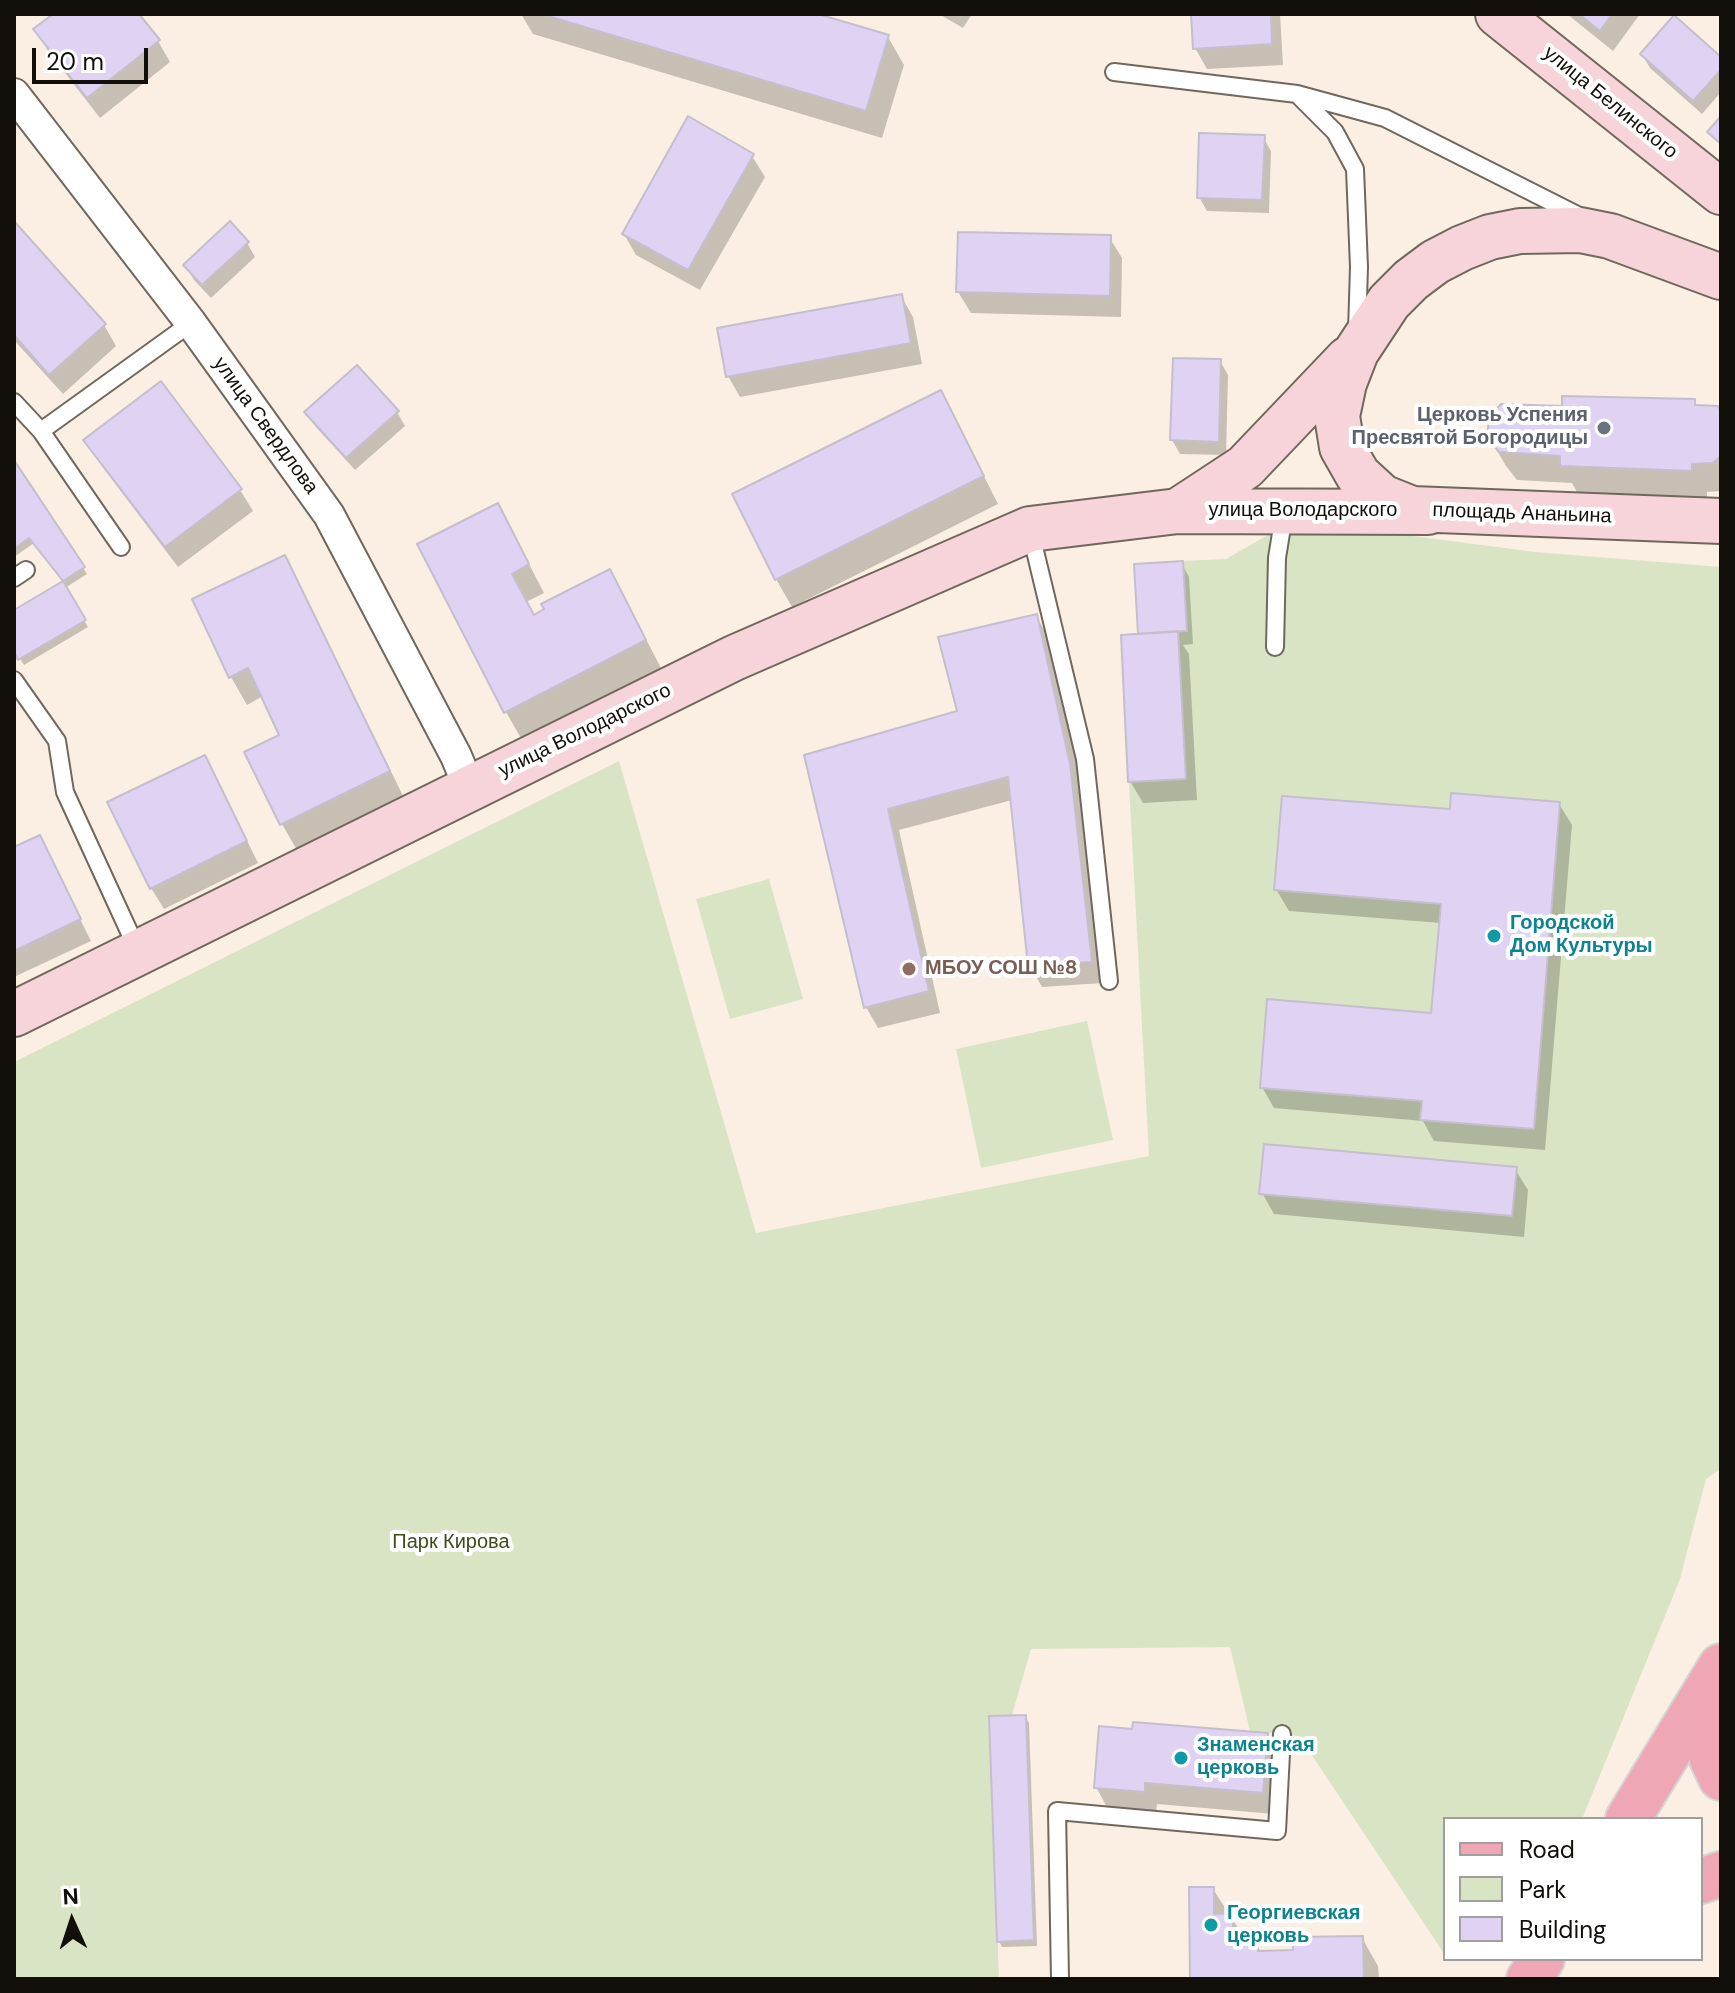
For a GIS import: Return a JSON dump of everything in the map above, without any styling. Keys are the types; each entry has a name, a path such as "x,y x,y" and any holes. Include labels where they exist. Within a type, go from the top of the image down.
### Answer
{"main road":[{"path":"1717,1672 1706,1713 1712,1759 1721,1778"},
{"path":"1629,1817 1717,1672"}],"street":[{"name":"улица Белинского","path":"1498,14 1721,192"},
{"name":"улица Свердлова","path":"19,109 191,323 329,515 456,756 469,787"},
{"name":"площадь Ананьина","path":"1721,277 1595,233 1550,229 1505,234 1462,248 1411,280 1389,302 1356,352 1344,383 1337,416 1342,447 1358,475 1369,487 1397,504 1428,512 1721,521"},
{"name":"улица Володарского","path":"1178,511 1245,467 1356,352"},
{"name":"улица Володарского","path":"14,1014 734,658 1030,529 1178,511 1428,512"}],"lane":[{"path":"1114,72 1297,94 1385,118 1638,246"},
{"path":"1297,94 1335,132 1355,169 1359,267 1356,352"},
{"path":"41,431 191,323"},
{"path":"14,402 41,431 121,547"},
{"path":"1263,512 1282,527 1277,558 1275,647"},
{"path":"1030,529 1085,759 1109,981"},
{"path":"14,680 57,741 65,792 139,952"},
{"path":"1060,1979 1057,1811 1277,1831 1282,1734"}],"green space":[{"name":"Парк Кирова","path":"1282,527 1367,530 1535,552 1721,567 1721,1469 1706,1479 1680,1579 1583,1817 1443,1817 1443,1952 1299,1736 1250,1731 1230,1647 1031,1649 1012,1715 989,1717 999,1979 14,1979 14,1062 619,761 756,1233 1149,1156 1121,635 1186,631 1183,561 1226,559"},
{"path":"769,879 803,999 730,1019 696,899"},
{"path":"1087,1021 1113,1140 981,1168 956,1049"}],"building":[{"path":"53,14 139,14 160,40 87,98 33,29"},
{"path":"541,14 818,14 889,35 866,111"},
{"path":"1191,14 1271,14 1272,44 1193,49"},
{"path":"1579,14 1612,14 1600,31"},
{"path":"1674,15 1721,57 1721,70 1693,101 1640,54"},
{"path":"688,116 754,154 688,270 622,234"},
{"path":"1721,116 1721,144 1707,132"},
{"path":"1199,133 1265,135 1262,200 1197,198"},
{"path":"14,221 106,324 49,375 14,335"},
{"path":"230,221 249,242 202,285 183,265"},
{"path":"958,232 1111,235 1110,296 956,292"},
{"path":"902,294 911,343 726,377 717,328"},
{"path":"1173,358 1221,359 1219,442 1170,440"},
{"path":"357,365 399,411 346,458 304,412"},
{"path":"161,381 242,489 165,547 83,440"},
{"path":"941,390 984,476 775,580 732,494"},
{"name":"Церковь Успения Пресвятой Богородицы","path":"1562,396 1695,399 1695,405 1718,406 1721,411 1721,456 1713,463 1692,464 1692,471 1560,466 1560,456 1499,452 1487,438 1489,417 1501,404 1562,406"},
{"path":"14,460 85,567 63,581 29,538 14,549"},
{"path":"498,503 529,564 512,574 534,615 544,609 541,604 610,569 646,640 504,713 417,544"},
{"path":"285,555 390,771 280,825 244,752 279,735 248,668 229,678 192,599"},
{"path":"1183,561 1187,631 1138,634 1134,564"},
{"path":"63,581 86,620 18,660 14,652 14,610"},
{"path":"1037,614 1070,764 1092,962 1028,966 1008,777 888,809 929,991 864,1008 804,755 957,711 938,637"},
{"path":"1178,631 1186,779 1128,782 1121,635"},
{"path":"205,755 247,841 150,889 107,802"},
{"name":"Городской Дом Культуры","path":"1451,793 1560,802 1534,1129 1420,1120 1422,1101 1260,1088 1267,999 1431,1013 1441,904 1274,890 1282,796 1450,809"},
{"path":"40,835 81,919 14,951 14,847"},
{"path":"1264,1144 1517,1167 1512,1216 1259,1194"},
{"path":"1026,1715 1034,1940 997,1942 989,1716"},
{"name":"Знаменская церковь","path":"1133,1722 1268,1733 1263,1793 1145,1783 1145,1792 1094,1788 1099,1726 1132,1729"},
{"name":"Георгиевская церковь","path":"1189,1887 1214,1887 1214,1914 1233,1913 1233,1943 1258,1943 1258,1951 1293,1950 1293,1937 1363,1936 1364,1979 1190,1979"}],"place":[{"name":"Церковь Успения Пресвятой Богородицы","path":"1604,428"},
{"name":"Городской Дом Культуры","path":"1494,936"},
{"name":"МБОУ СОШ №8","path":"909,969"},
{"name":"Знаменская церковь","path":"1181,1758"},
{"name":"Георгиевская церковь","path":"1211,1925"}]}
